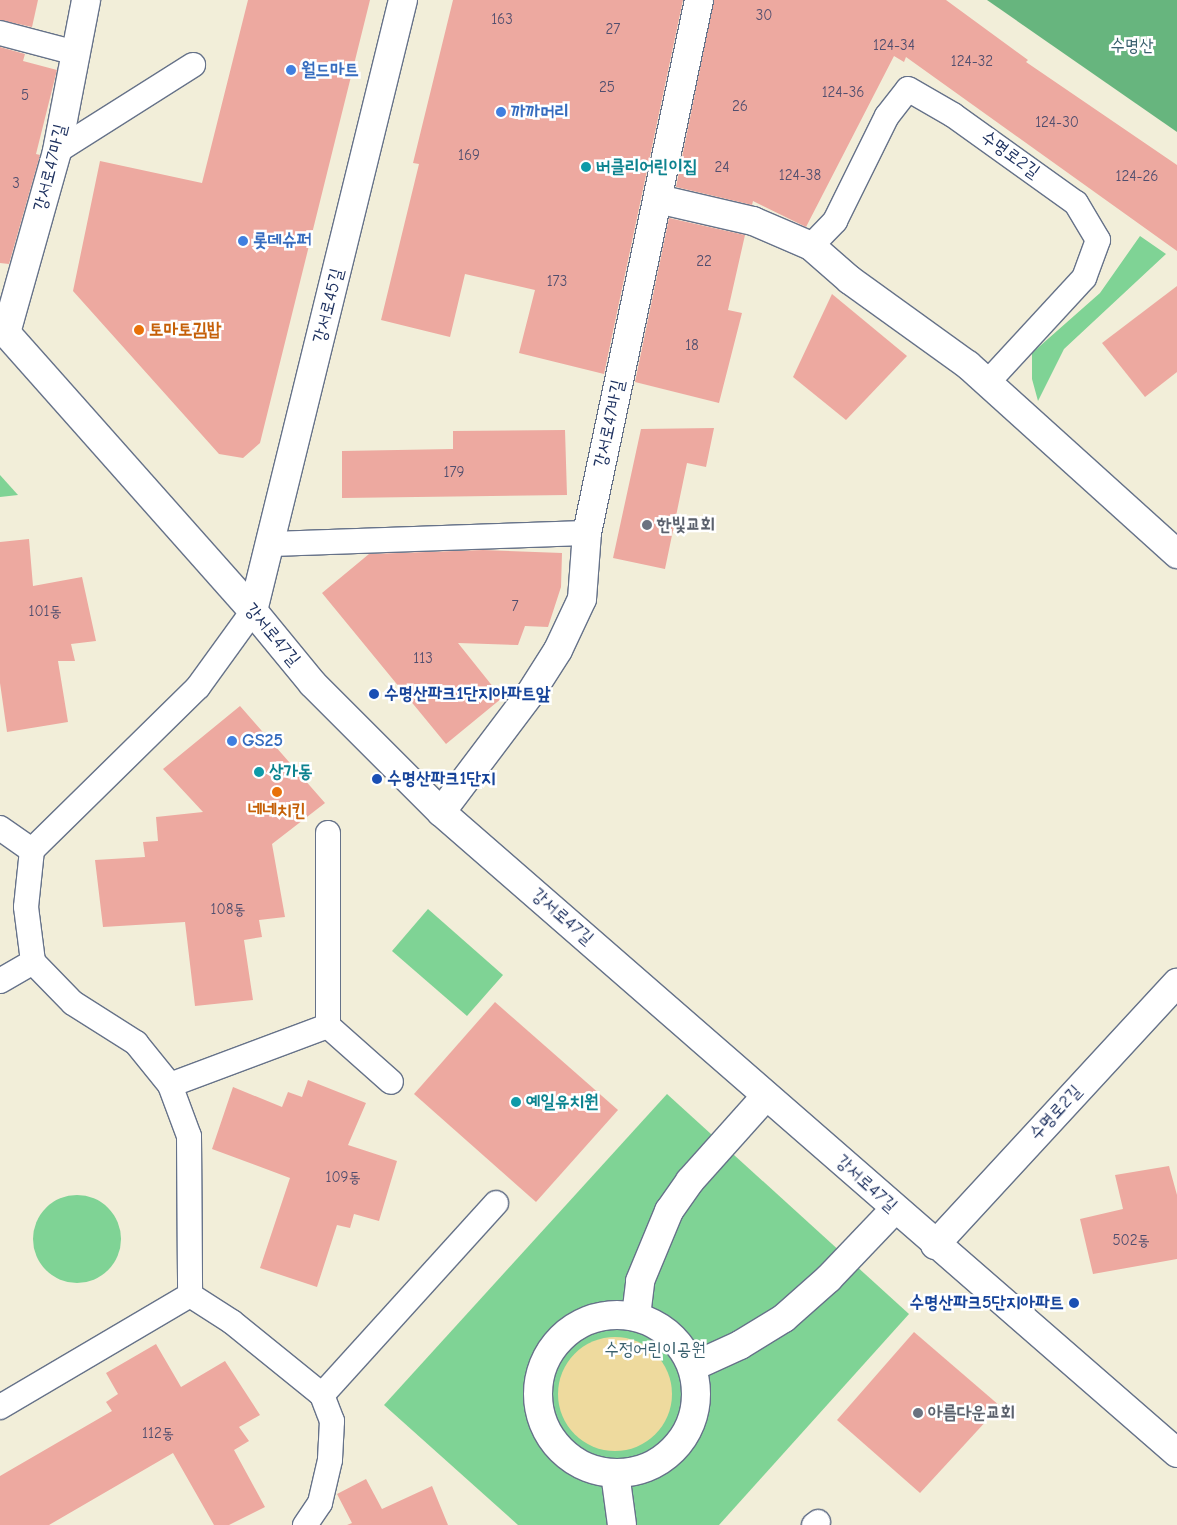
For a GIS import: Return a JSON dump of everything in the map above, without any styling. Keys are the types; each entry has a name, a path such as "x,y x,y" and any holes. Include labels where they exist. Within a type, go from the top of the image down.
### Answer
{"street":[{"name":"강서로47마길","path":"3,330 58,151 86,0"},
{"name":"강서로45길","path":"254,611 403,0"},
{"name":"강서로47바길","path":"441,812 495,744 558,650 582,599 587,533 699,0"},
{"path":"658,198 753,221 811,246 850,280 988,382 1177,554"},
{"name":"강서로47길","path":"3,330 254,611 313,684 441,812 935,1245 1177,1453"},
{"name":"수명로2길","path":"935,1245 1177,982"},
{"path":"636,1316 640,1281 669,1211 690,1181 766,1096"},
{"path":"692,1368 740,1345 784,1318 829,1278 895,1209"},
{"path":"609,1314 636,1316 667,1333 680,1345 692,1368 696,1392 693,1418 681,1440 663,1459 640,1470 615,1473 590,1468 575,1460 549,1436 538,1411 537,1384 545,1358 561,1337 576,1326 609,1314"},
{"path":"615,1473 622,1525"}],"lane":[{"path":"0,33 76,54"},
{"path":"58,151 193,65"},
{"name":"수명로2길","path":"811,246 835,221 887,116 908,89 954,115 1076,203 1098,240 1084,278 988,382"},
{"path":"270,544 587,533"},
{"path":"190,1295 189,1136 170,1085 136,1043 73,1003 33,962 26,907 32,850 198,687 254,611"},
{"path":"0,828 32,850"},
{"path":"328,833 328,1026 391,1082"},
{"path":"0,981 33,962"},
{"path":"170,1085 328,1026"},
{"path":"322,1395 496,1202"},
{"path":"190,1295 232,1322 322,1395 332,1421 330,1460 320,1503 305,1525"},
{"path":"0,1408 190,1295"}],"green space":[{"name":"수명산","path":"987,0 1177,0 1177,132"},
{"path":"1140,236 1166,254 1064,349 1038,401 1032,379 1032,353 1100,293"},
{"path":"0,475 18,495 0,497"},
{"path":"428,909 503,975 467,1016 392,951"},
{"name":"수정어린이공원","path":"667,1094 909,1314 719,1525 518,1525 384,1405"},
{"path":"77,1195 94,1199 108,1208 117,1222 121,1239 117,1256 108,1270 94,1279 77,1283 60,1279 46,1270 37,1256 33,1239 37,1222 46,1208 60,1199"}],"sand":[{"path":"615,1337 637,1341 647,1346 663,1362 668,1372 672,1394 668,1416 663,1426 647,1442 637,1447 615,1451 593,1447 583,1442 567,1426 562,1416 558,1394 562,1372 567,1362 583,1346 593,1341"}],"building":[{"path":"0,0 38,0 32,27 0,20"},
{"path":"248,0 370,0 260,443 243,458 219,454 73,291 100,161 202,183"},
{"path":"453,0 683,0 604,374 519,353 535,290 465,274 450,337 381,320 419,164 413,163"},
{"path":"714,0 946,0 1028,60 1026,62 1177,165 1177,251 906,57 904,62 894,56 806,227 753,201 752,205 676,187"},
{"path":"0,47 25,54 23,61 57,70 36,154 40,155 9,264 0,263"},
{"path":"669,218 745,235 728,310 742,313 719,403 635,382"},
{"path":"1177,286 1177,372 1145,397 1102,343"},
{"path":"832,294 907,356 846,420 793,377"},
{"path":"714,428 706,467 687,463 665,569 613,558 641,429"},
{"path":"565,430 567,495 342,498 342,451 453,449 453,431"},
{"path":"29,539 33,586 82,577 96,641 71,644 75,661 58,661 68,722 7,732 0,683 0,542"},
{"path":"483,550 562,553 561,587 548,627 525,626 518,645 458,643 502,698 446,744 322,593 369,554"},
{"path":"240,706 325,803 272,844 285,917 259,920 262,937 244,940 253,1000 195,1006 185,922 103,927 95,860 145,857 143,842 158,841 156,817 203,812 163,769"},
{"name":"예일유치원","path":"495,1002 618,1110 536,1202 414,1094"},
{"path":"308,1080 366,1103 348,1145 397,1161 379,1221 354,1214 350,1228 337,1225 317,1287 260,1268 290,1178 212,1149 233,1087 282,1107 288,1092 302,1097"},
{"path":"1169,1166 1177,1195 1177,1259 1093,1274 1080,1219 1123,1209 1115,1175"},
{"name":"아름다운교회","path":"914,1332 1000,1406 920,1493 837,1420"},
{"path":"156,1344 181,1387 225,1361 260,1415 239,1427 249,1441 234,1450 265,1507 229,1525 214,1525 173,1453 49,1525 0,1525 0,1476 112,1411 106,1402 118,1394 106,1373"},
{"path":"366,1479 382,1509 432,1486 448,1525 347,1525 352,1523 337,1494"}],"place":[{"name":"월드마트","path":"291,70"},
{"name":"까까머리","path":"501,112"},
{"name":"버클리어린이집","path":"586,167"},
{"name":"롯데슈퍼","path":"243,241"},
{"name":"토마토김밥","path":"139,330"},
{"name":"한빛교회","path":"647,525"},
{"name":"수명산파크1단지아파트앞","path":"374,694"},
{"name":"GS25","path":"232,741"},
{"name":"상가동","path":"259,772"},
{"name":"수명산파크1단지","path":"377,779"},
{"name":"네네치킨","path":"277,792"},
{"name":"예일유치원","path":"516,1102"},
{"name":"수명산파크5단지아파트","path":"1074,1303"},
{"name":"아름다운교회","path":"918,1413"}]}
